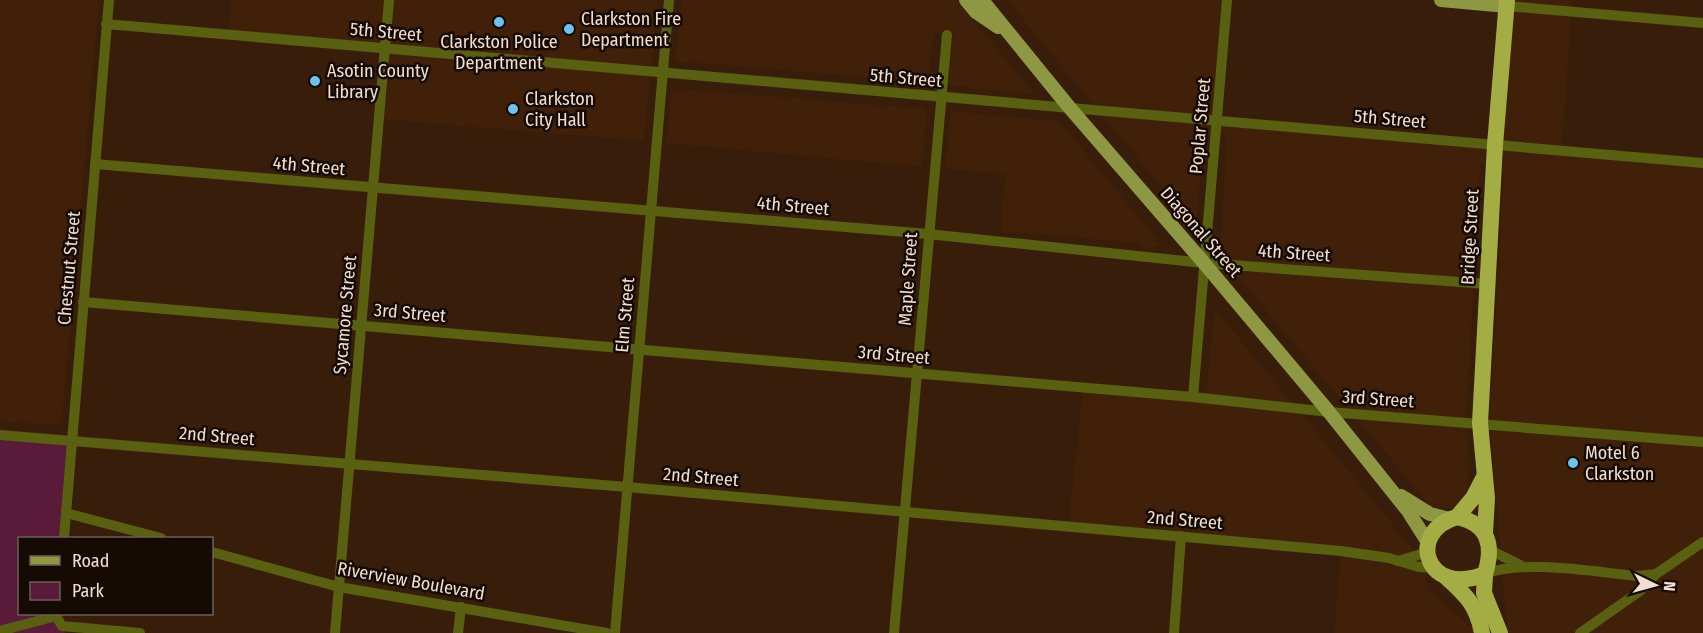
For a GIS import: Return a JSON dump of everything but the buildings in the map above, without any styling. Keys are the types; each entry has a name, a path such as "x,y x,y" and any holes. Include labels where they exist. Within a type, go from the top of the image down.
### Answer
{"highway":[{"name":"Bridge Street","path":"1487,541 1487,498 1480,423 1495,145 1507,3"},
{"path":"1482,633 1479,615 1472,603 1464,593 1440,573 1429,559 1428,546 1435,530 1454,518 1473,498 1484,476"},
{"path":"1454,518 1471,522 1487,541 1484,593 1500,633"},
{"path":"1440,573 1463,580 1485,574"}],"main road":[{"path":"966,0 976,12 1011,36"},
{"name":"Diagonal Street","path":"982,0 1329,412 1408,511 1428,546"},
{"path":"1441,0 1507,3"},
{"name":"Diagonal Street","path":"1391,490 1430,514 1454,518"}],"street":[{"name":"Chestnut Street","path":"64,537 109,0"},
{"name":"Sycamore Street","path":"335,633 389,0"},
{"name":"Elm Street","path":"615,633 669,0"},
{"name":"Poplar Street","path":"1193,397 1227,0"},
{"path":"1507,3 1703,22"},
{"name":"5th Street","path":"106,24 1703,163"},
{"name":"Maple Street","path":"894,633 946,35"},
{"name":"4th Street","path":"95,164 928,234 1204,263 1487,284"},
{"name":"3rd Street","path":"83,302 1193,397 1329,412 1703,442"},
{"name":"2nd Street","path":"0,435 627,487 1353,552 1398,561 1440,573"},
{"path":"66,513 157,537"},
{"path":"1174,633 1181,536"},
{"path":"1487,541 1523,567"},
{"path":"1580,633 1640,591 1656,574 1703,542"},
{"path":"1398,561 1421,554 1428,546"},
{"name":"Riverview Boulevard","path":"213,552 339,587 608,633"},
{"path":"1485,574 1498,569 1523,567 1637,576 1656,574"},
{"path":"458,633 461,607"},
{"path":"0,631 57,615 62,626 140,633"}],"shaded area":[{"path":"0,0 99,0 62,420 57,425 0,421"},
{"path":"231,0 658,0 644,141 379,119 385,48 227,34"},
{"path":"681,0 956,0 1036,95 948,85 953,32 934,30 928,83 675,61"},
{"path":"1007,0 1227,0 1218,120 1495,145 1507,0 1572,0 1562,151 1703,163 1703,633 1508,633 1490,414 1504,172 1480,163 1467,409 1469,483 1459,509 1431,507 1237,276 1220,248 1227,134 1204,132 1196,229"},
{"path":"681,89 926,109 923,167 666,143 671,93"},
{"path":"950,111 1059,121 1162,245 1148,249 1138,243 1001,231 1005,174 946,169"},
{"path":"1214,308 1409,544 1424,558 1427,589 1479,633 1334,633 1341,551 1068,526 1083,388 1193,397 1207,389"}],"green space":[{"path":"0,435 72,441 64,537 18,537 18,615 57,615 65,633 0,633"}],"place":[{"name":"Clarkston Police Department","path":"499,22"},
{"name":"Clarkston Fire Department","path":"569,29"},
{"name":"Asotin County Library","path":"315,81"},
{"name":"Clarkston City Hall","path":"513,109"},
{"name":"Motel 6 Clarkston","path":"1573,463"}]}
